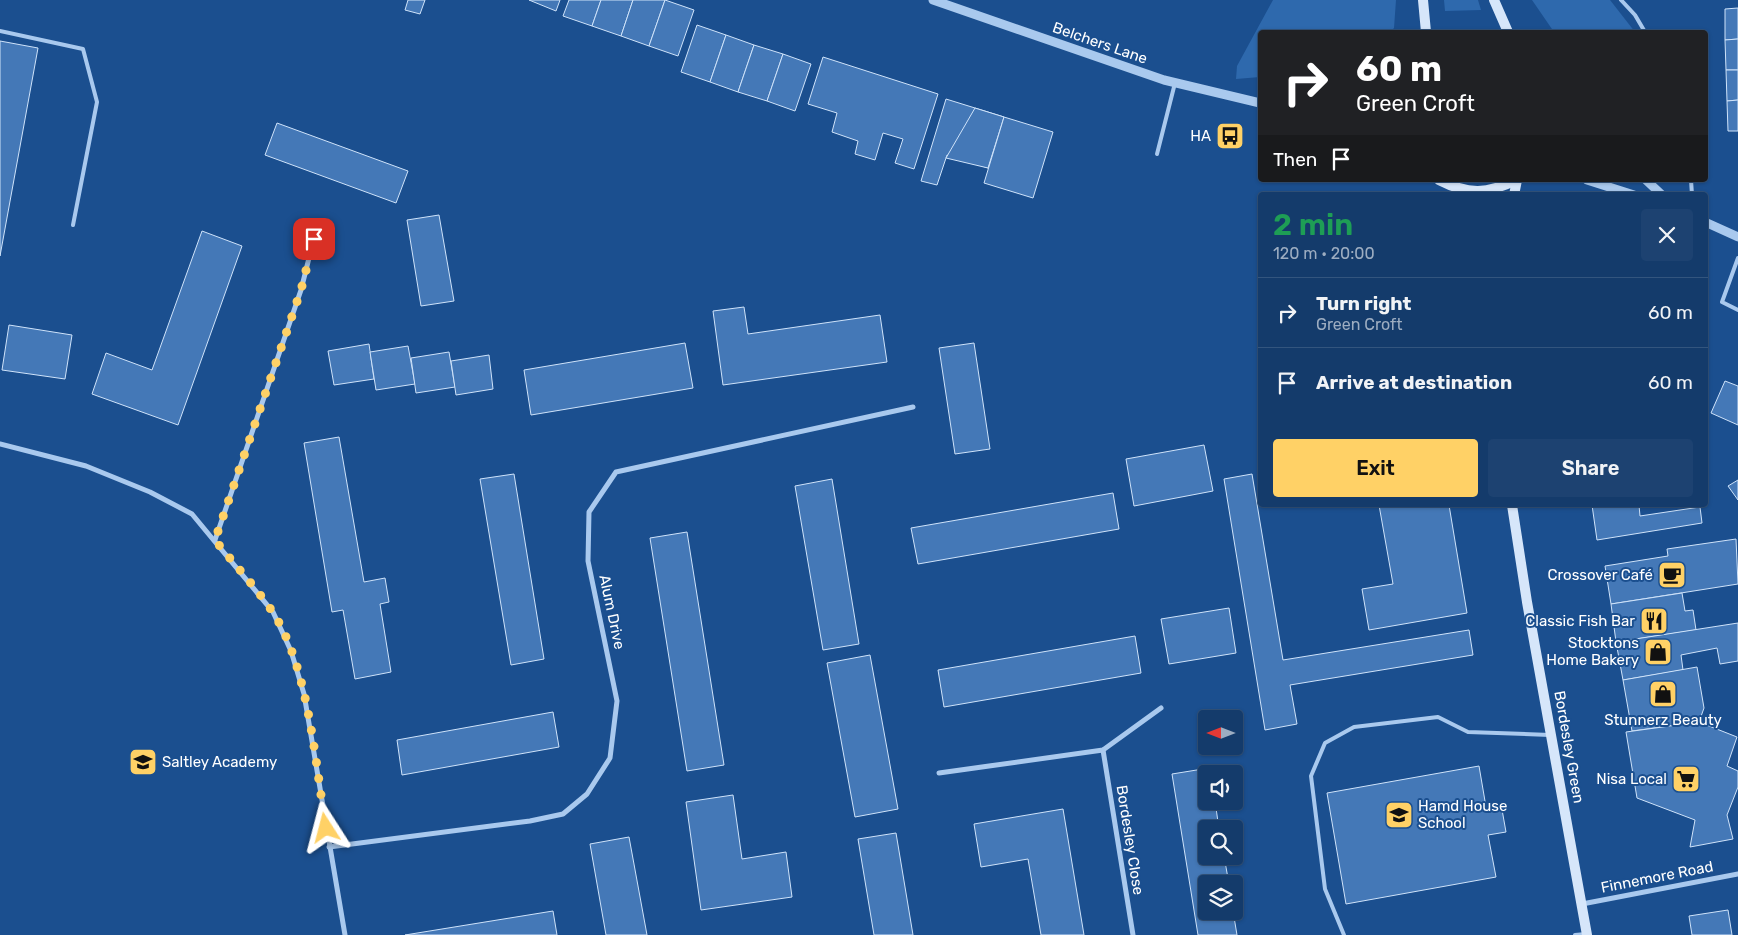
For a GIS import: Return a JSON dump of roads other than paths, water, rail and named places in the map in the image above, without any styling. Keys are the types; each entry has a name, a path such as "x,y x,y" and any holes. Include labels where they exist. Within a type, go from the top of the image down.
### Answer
{"main road":[{"path":"1423,0 1426,30"},
{"path":"1494,0 1507,30"},
{"path":"1451,190 1485,192 1511,182"},
{"name":"Bordesley Green","path":"1512,507 1586,934"}],"street":[{"name":"Belchers Lane","path":"933,0 1175,83 1258,103"},
{"path":"1593,182 1625,192"},
{"path":"1648,182 1659,192"},
{"path":"215,540 301,290 318,222"},
{"path":"1708,223 1738,237"},
{"name":"Alum Drive","path":"329,847 530,821 563,814 587,794 610,758 617,701 588,561 589,512 616,472 913,407"},
{"path":"0,444 86,466 150,492 192,514 273,612 291,651 304,694 345,935"},
{"path":"939,773 1102,750 1161,708"},
{"name":"Bordesley Close","path":"1102,750 1133,935"},
{"name":"Finnemore Road","path":"1582,904 1738,874"}],"lane":[{"path":"1621,0 1635,15 1644,30"},
{"path":"0,31 83,49 97,102 73,225"},
{"path":"1157,154 1175,83"},
{"path":"1738,258 1722,302 1738,310"},
{"path":"1344,935 1325,889 1311,776 1325,743 1354,727 1438,717 1468,732 1551,735"},
{"path":"1575,935 1586,934"}],"place":[{"name":"HA","path":"1230,136"},
{"name":"Crossover Café","path":"1672,575"},
{"name":"Classic Fish Bar","path":"1654,621"},
{"name":"Stocktons Home Bakery","path":"1658,652"},
{"name":"Stunnerz Beauty","path":"1663,694"},
{"name":"Saltley Academy","path":"143,762"},
{"name":"Nisa Local","path":"1686,779"},
{"name":"Hamd House School","path":"1399,815"}]}
